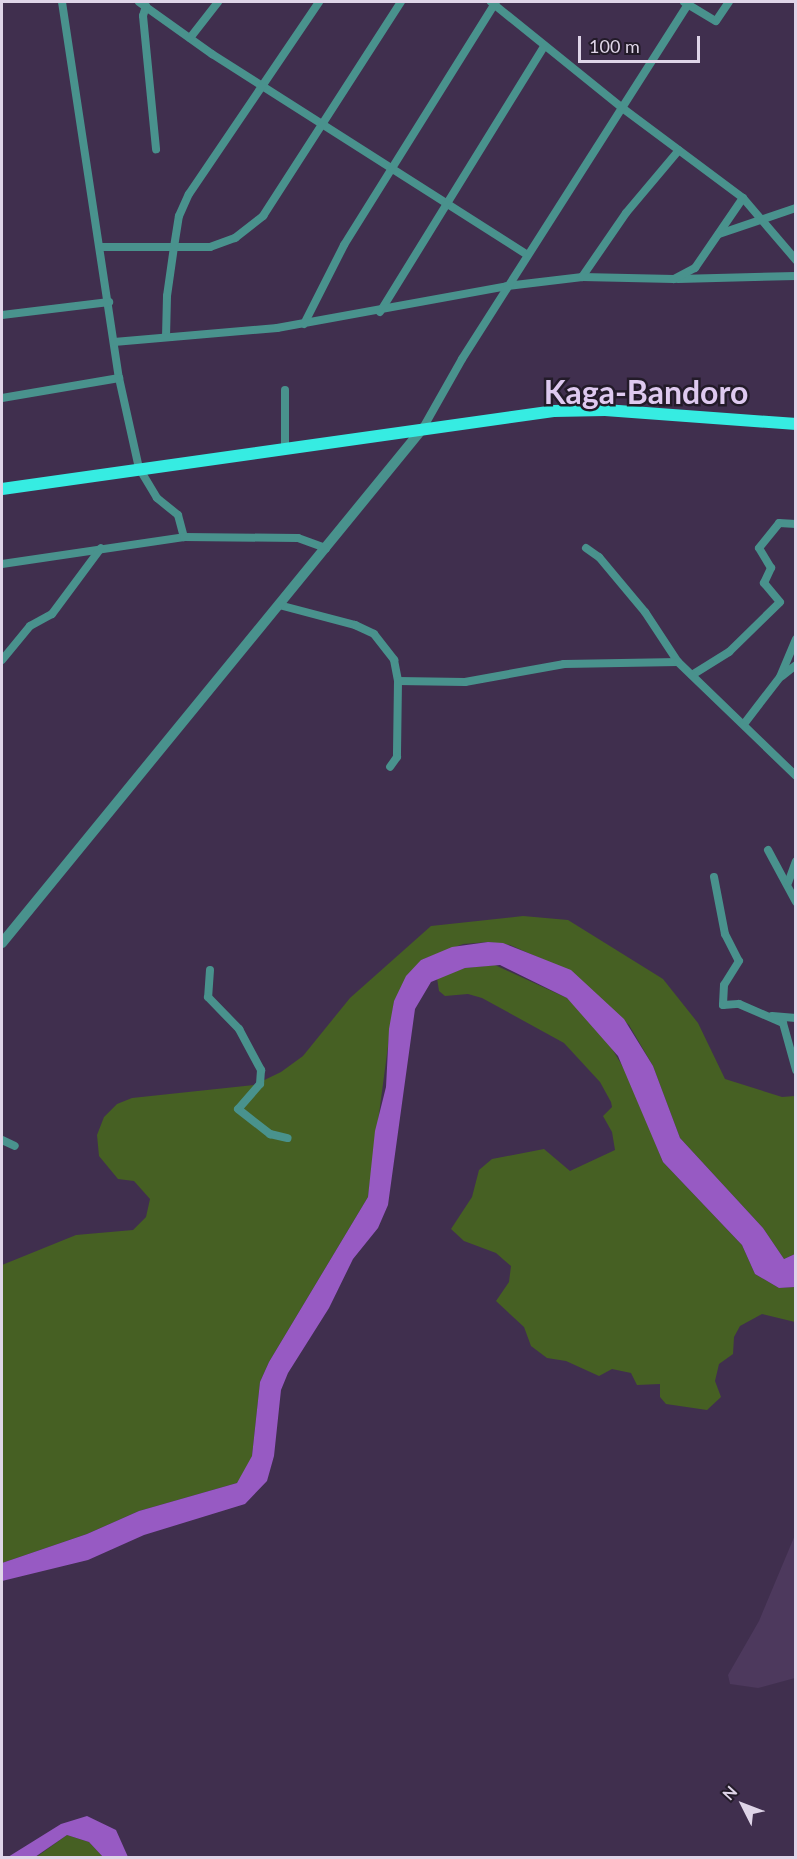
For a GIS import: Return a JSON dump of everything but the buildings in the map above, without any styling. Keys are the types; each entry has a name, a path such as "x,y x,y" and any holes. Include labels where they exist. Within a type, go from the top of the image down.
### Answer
{"main road":[{"path":"2,489 285,447 554,411 605,410 795,424"}],"street":[{"path":"62,2 114,342 139,468 157,498 178,515 184,537"},
{"path":"190,38 219,2"},
{"path":"166,337 166,296 174,247 189,194 319,2"},
{"path":"101,247 210,247 235,238 263,216 401,2"},
{"path":"304,324 344,245 494,2 544,46 621,107 743,198 794,256"},
{"path":"2,943 423,428 507,286 686,2 716,21 729,2"},
{"path":"143,4 261,86 527,255"},
{"path":"143,4 156,149"},
{"path":"380,312 544,46"},
{"path":"582,277 626,213 679,150"},
{"path":"674,279 695,268 743,198"},
{"path":"718,234 795,208"},
{"path":"114,342 304,324 380,312 507,286 582,277 674,279 795,276"},
{"path":"2,315 109,302"},
{"path":"2,398 120,378"},
{"path":"285,390 285,447"},
{"path":"692,675 729,651 780,602 764,583 771,568 759,548 779,524 795,524"},
{"path":"2,564 184,537 298,538 326,548"},
{"path":"2,660 30,626 52,614 101,548"},
{"path":"586,548 599,557 645,612 678,662 795,776"},
{"path":"279,605 355,625 374,634 394,660 398,681 397,757 390,768"},
{"path":"780,677 795,639"},
{"path":"398,681 465,682 564,664 678,662"},
{"path":"744,724 780,677 795,665"},
{"path":"768,850 788,883 795,902"},
{"path":"788,883 795,861"},
{"path":"714,877 725,933 739,961 724,985 723,1005 739,1004 783,1023 795,1070"},
{"path":"210,970 208,997 240,1029 261,1070 260,1084 238,1109 270,1134 288,1138"},
{"path":"765,1015 795,1018"},
{"path":"2,1140 15,1146"}],"shaded area":[{"path":"488,942 503,943 571,970 624,1019 653,1066 680,1138 763,1228 784,1259 795,1254 795,1287 779,1288 755,1274 742,1245 663,1162 618,1056 567,998 500,965 465,968 431,982 415,1009 388,1205 378,1228 353,1259 329,1308 288,1373 281,1390 274,1456 267,1481 245,1504 144,1535 88,1560 2,1581 2,1563 87,1534 139,1511 237,1483 252,1456 260,1382 269,1362 368,1197 375,1131 386,1087 389,1029 394,1001 406,976 421,960 452,947"},
{"path":"795,1535 795,1678 758,1688 730,1684 728,1675 759,1621"},
{"path":"87,1816 116,1830 128,1857 103,1857 89,1842 67,1835 35,1857 8,1857 61,1824"}],"green space":[{"path":"523,916 568,920 663,979 698,1023 725,1079 782,1097 795,1096 795,1254 784,1259 763,1228 680,1138 653,1066 629,1025 558,966 510,945 488,942 463,944 421,960 394,1001 368,1197 269,1362 260,1382 252,1456 245,1472 237,1483 139,1511 87,1534 2,1563 2,1265 76,1235 133,1230 146,1217 150,1199 134,1181 118,1179 99,1156 97,1135 104,1117 117,1104 132,1098 254,1085 281,1072 303,1056 350,998 431,926"},
{"path":"495,965 567,998 605,1037 629,1077 663,1162 742,1245 755,1274 779,1288 795,1287 795,1322 762,1314 740,1326 734,1337 733,1354 719,1364 715,1381 721,1397 707,1410 666,1404 660,1397 660,1384 637,1385 631,1373 612,1369 599,1376 566,1361 547,1358 531,1346 524,1327 496,1301 509,1282 511,1266 496,1253 464,1241 451,1229 472,1197 479,1170 492,1159 544,1149 570,1171 615,1150 612,1132 603,1116 612,1107 611,1102 600,1082 564,1043 482,998 468,994 445,996 439,991 437,978 465,968"},
{"path":"67,1835 89,1842 103,1857 35,1858"}],"district":[{"name":"Kaga-Bandoro","path":"646,392"}]}
